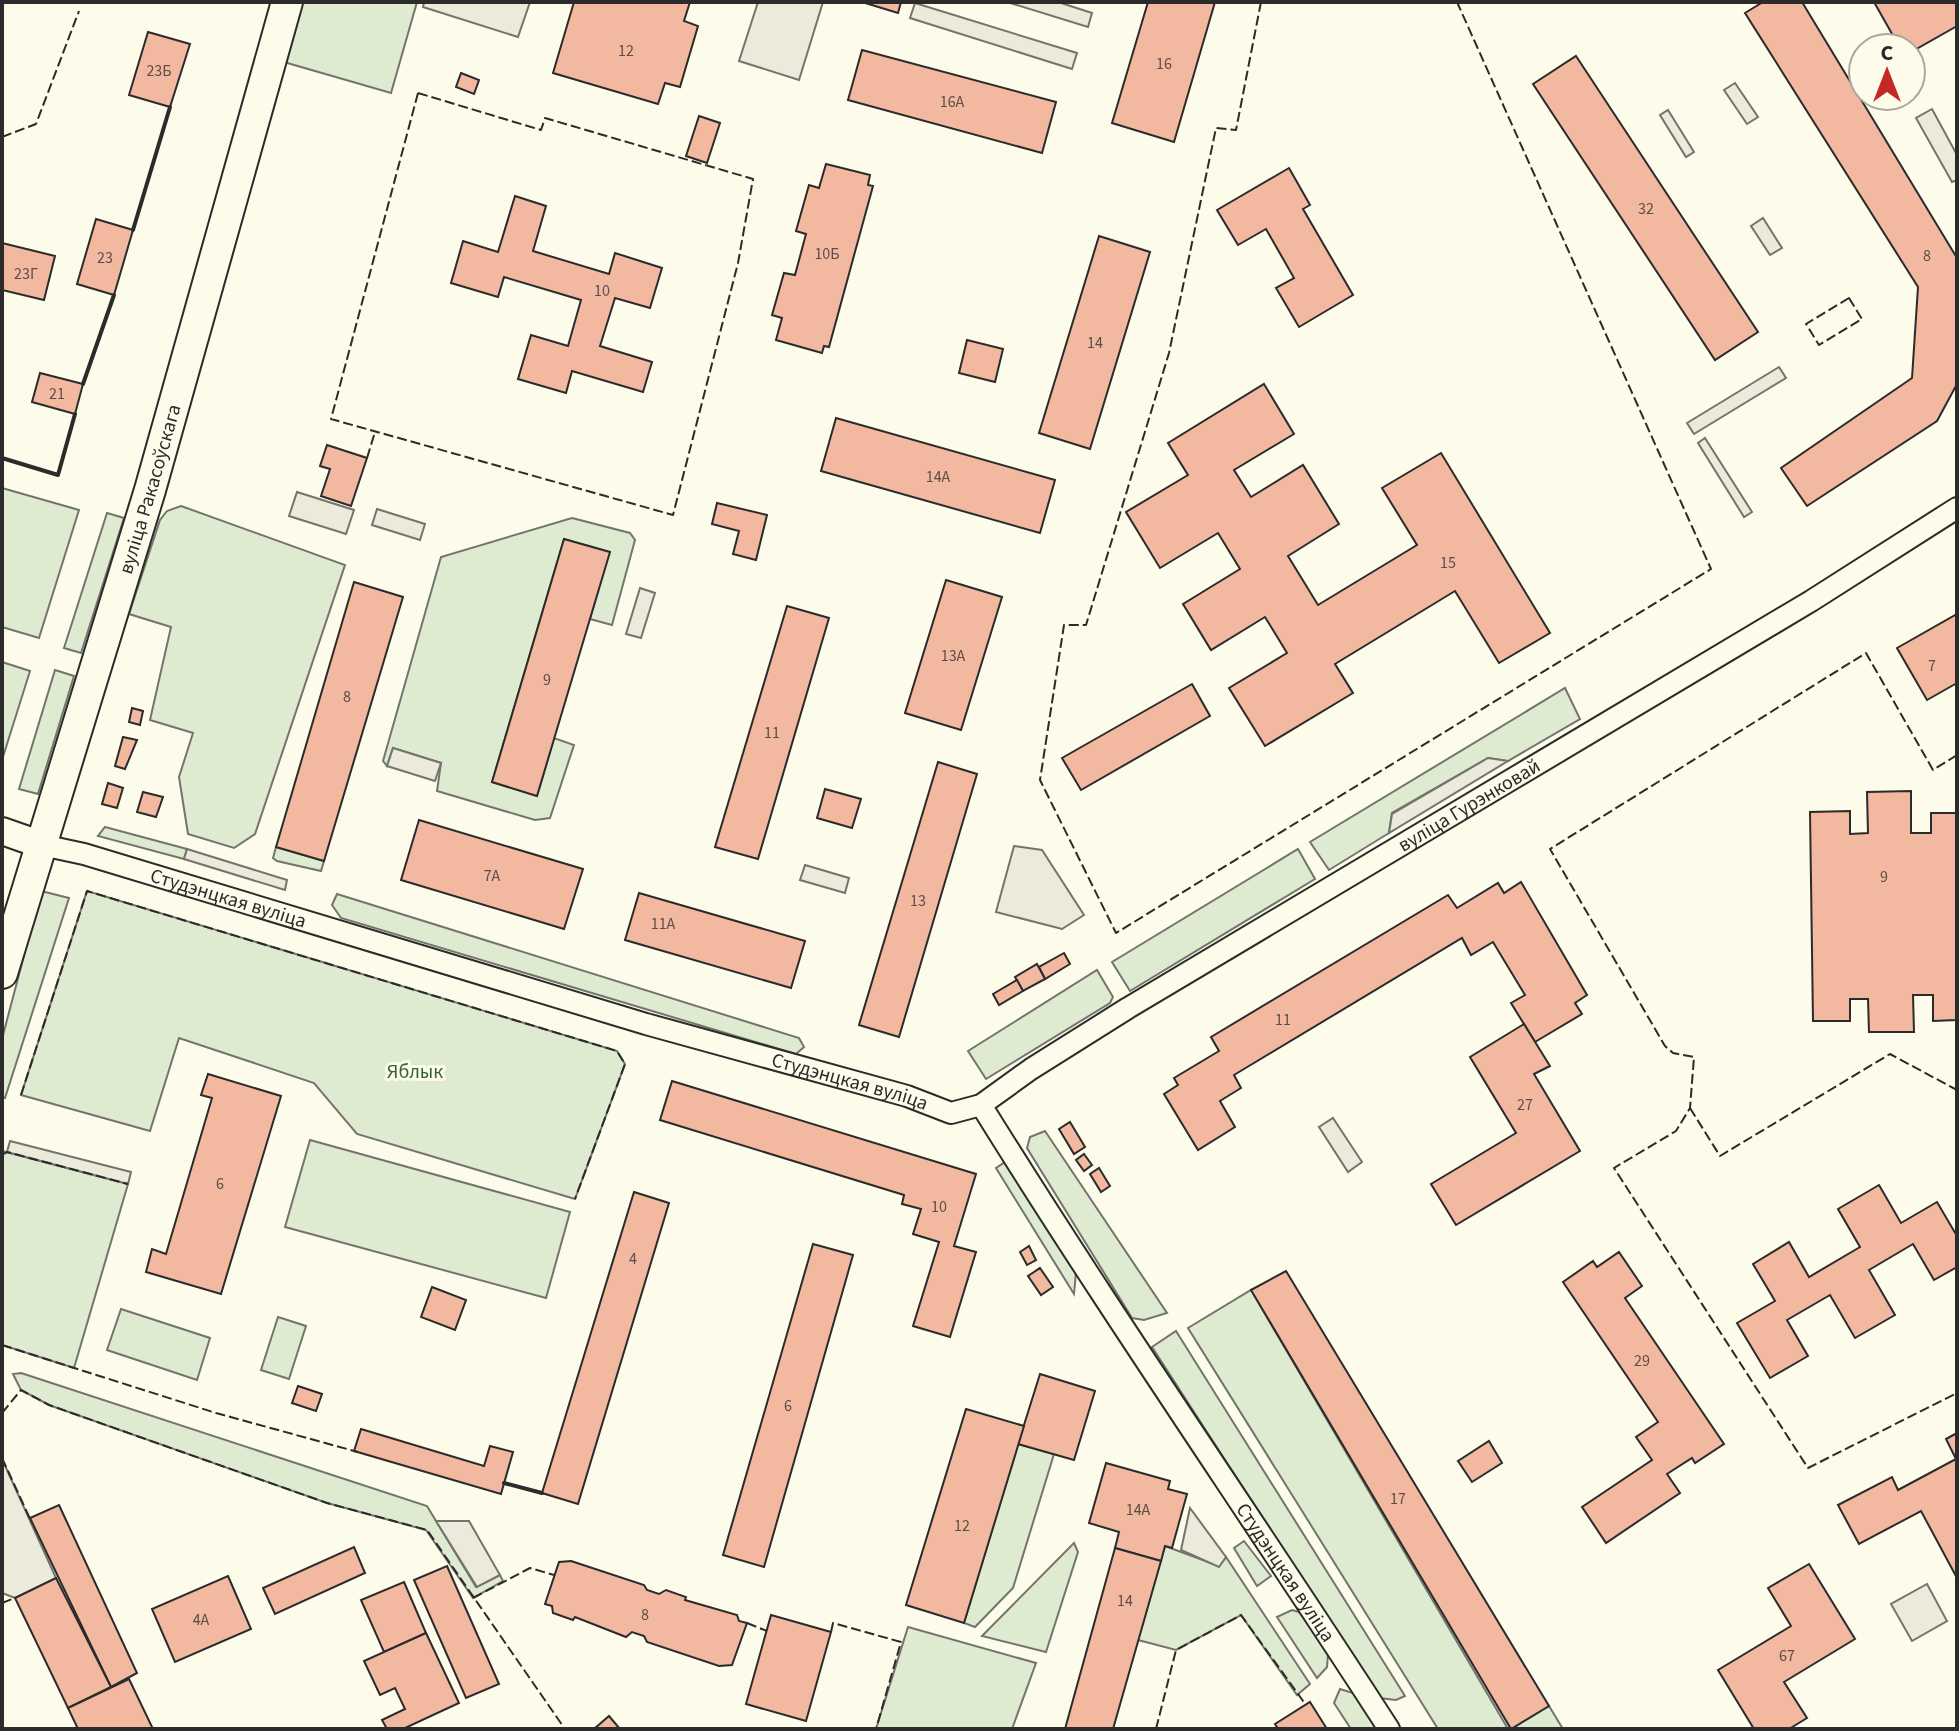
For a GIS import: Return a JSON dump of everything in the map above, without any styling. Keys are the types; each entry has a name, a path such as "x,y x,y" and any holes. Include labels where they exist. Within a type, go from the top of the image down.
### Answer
{"main road":[{"name":"вуліца Ракасоўскага","path":"2,973 150,490 287,2"}],"street":[{"name":"вуліца Гурэнковай","path":"981,1105 1031,1069 1128,1008 1798,608 1957,508"},
{"name":"Студэнцкая вуліца","path":"2,831 646,1024 907,1096 951,1113 981,1105 1146,1363 1389,1729"}],"green space":[{"path":"294,2 417,2 391,93 277,60"},
{"path":"2,488 79,510 39,638 2,627"},
{"path":"181,506 345,565 255,834 234,848 188,834 179,777 193,733 150,720 171,627 129,614 160,520 167,511"},
{"path":"107,513 124,518 81,653 64,648"},
{"path":"572,518 630,533 635,540 612,625 590,619 609,552 564,539 492,782 537,796 554,738 574,745 550,818 535,820 437,791 441,763 393,748 387,766 383,761 441,557"},
{"path":"2,662 30,671 2,760"},
{"path":"55,670 74,676 38,794 19,789"},
{"path":"1565,688 1580,719 1508,761 1488,758 1392,813 1389,833 1329,870 1310,842"},
{"path":"105,827 187,849 184,859 98,836"},
{"path":"276,847 324,861 321,871 277,861 273,858"},
{"path":"1298,849 1315,879 1130,991 1112,962"},
{"path":"41,891 69,898 5,1098 2,1097 2,1039"},
{"name":"Яблык","path":"87,891 617,1051 625,1064 575,1199 357,1134 314,1083 179,1038 150,1131 21,1095"},
{"path":"337,894 799,1038 804,1047 796,1054 341,918 332,905"},
{"path":"1097,970 1113,997 1110,1003 986,1079 968,1051"},
{"path":"1045,1131 1167,1313 1144,1320 1132,1318 1027,1148 1030,1137"},
{"path":"310,1140 570,1212 546,1298 285,1227"},
{"path":"2,1151 128,1184 74,1368 2,1345"},
{"path":"1005,1162 1076,1272 1074,1294 996,1168"},
{"path":"1251,1290 1508,1729 1438,1729 1188,1328"},
{"path":"121,1309 210,1338 197,1380 107,1350"},
{"path":"278,1317 306,1326 289,1379 261,1370"},
{"path":"1176,1331 1405,1696 1396,1700 1379,1698 1152,1347"},
{"path":"21,1373 427,1506 476,1587 500,1575 503,1581 473,1598 426,1530 327,1503 49,1405 21,1390 13,1374"},
{"path":"1018,1444 1054,1454 1013,1588 975,1627 964,1623"},
{"path":"1244,1541 1271,1576 1257,1586 1234,1548"},
{"path":"1074,1543 1078,1552 1046,1652 982,1636"},
{"path":"1165,1546 1219,1566 1226,1557 1310,1684 1297,1695 1241,1615 1176,1650 1138,1640"},
{"path":"1292,1610 1299,1612 1323,1642 1328,1654 1327,1667 1317,1678 1277,1617"},
{"path":"908,1627 1036,1663 1012,1729 876,1729"},
{"path":"1340,1689 1353,1693 1377,1729 1351,1729 1334,1703"},
{"path":"1549,1706 1563,1729 1511,1729"}],"shaded area":[{"path":"424,2 530,2 518,37 423,7"},
{"path":"758,2 823,2 799,80 739,61"},
{"path":"1007,2 1058,2 1092,13 1088,27"},
{"path":"915,3 1077,53 1072,69 910,18"},
{"path":"1735,83 1758,117 1747,124 1724,90"},
{"path":"1932,109 1957,155 1957,180 1952,182 1916,118"},
{"path":"1668,110 1694,152 1686,157 1660,115"},
{"path":"1763,218 1782,248 1770,255 1751,226"},
{"path":"1779,367 1786,378 1694,434 1687,423"},
{"path":"1705,438 1752,512 1744,517 1698,443"},
{"path":"297,492 354,510 346,534 289,516"},
{"path":"377,509 425,524 420,540 372,525"},
{"path":"640,588 655,593 641,638 626,634"},
{"path":"393,748 441,763 435,781 387,766"},
{"path":"1488,758 1508,761 1389,833 1392,814"},
{"path":"1014,846 1042,850 1084,915 1062,929 996,912"},
{"path":"187,849 287,880 285,890 184,859"},
{"path":"805,865 849,878 845,893 800,880"},
{"path":"1333,1118 1362,1162 1348,1172 1319,1127"},
{"path":"10,1141 131,1172 128,1184 7,1152"},
{"path":"2,1459 56,1578 15,1598 2,1593"},
{"path":"1190,1508 1226,1557 1219,1567 1181,1550"},
{"path":"436,1521 469,1521 500,1575 477,1587"},
{"path":"1927,1584 1947,1621 1912,1641 1891,1604"}],"building":[{"path":"574,2 690,2 684,21 698,26 680,87 665,83 658,104 553,73"},
{"path":"862,2 901,2 898,13"},
{"path":"1148,2 1215,2 1174,142 1112,123"},
{"path":"1763,2 1802,2 1847,76 1847,112 1869,112 1957,258 1957,384 1937,421 1807,506 1781,468 1912,378 1918,287 1745,13"},
{"path":"1874,2 1956,2 1957,26 1927,43 1927,32 1891,32"},
{"path":"148,32 190,44 170,107 129,95"},
{"path":"862,50 1056,102 1042,153 848,100"},
{"path":"1576,56 1758,332 1715,360 1533,84"},
{"path":"461,73 479,80 474,94 456,87"},
{"path":"699,116 720,123 707,163 686,156"},
{"path":"826,164 870,175 868,185 873,186 829,347 824,346 822,353 776,340 782,318 772,315 784,273 795,275 806,234 796,231 809,185 819,188"},
{"path":"1289,168 1310,205 1303,209 1353,295 1299,327 1276,288 1294,278 1266,229 1238,245 1217,210"},
{"path":"515,196 546,206 533,251 609,274 615,253 662,268 650,308 615,298 600,346 652,362 643,392 572,371 566,393 518,379 531,335 568,346 581,300 504,277 498,297 451,283 463,241 498,252"},
{"path":"96,219 133,230 114,295 77,284"},
{"path":"1099,236 1150,252 1090,449 1039,433"},
{"path":"2,243 55,256 44,300 2,290"},
{"path":"967,340 1003,349 995,382 959,373"},
{"path":"40,373 83,384 75,414 32,402"},
{"path":"1264,384 1294,434 1234,470 1251,497 1303,465 1339,524 1288,556 1318,605 1417,545 1382,488 1441,453 1550,633 1499,663 1455,591 1335,664 1353,693 1265,746 1229,688 1287,653 1265,617 1211,650 1183,604 1240,569 1218,533 1160,568 1126,512 1188,475 1168,443"},
{"path":"836,418 1055,480 1040,533 821,471"},
{"path":"327,445 367,458 351,506 321,496 330,469 320,466"},
{"path":"717,503 767,515 756,560 733,554 739,531 712,524"},
{"path":"564,539 610,552 537,796 492,782"},
{"path":"946,580 1002,597 961,730 905,713"},
{"path":"354,582 403,597 324,861 276,847"},
{"path":"787,606 829,618 758,859 715,847"},
{"path":"1957,614 1957,683 1927,700 1897,648"},
{"path":"1192,684 1210,716 1081,790 1062,758"},
{"path":"132,708 143,711 140,725 129,722"},
{"path":"123,737 137,740 125,769 115,766"},
{"path":"938,762 977,774 899,1037 859,1025"},
{"path":"108,783 123,788 117,808 102,804"},
{"path":"825,789 861,799 852,828 817,818"},
{"path":"1911,791 1911,833 1931,833 1931,813 1957,813 1957,1020 1933,1021 1933,995 1913,995 1914,1032 1869,1032 1868,999 1850,999 1850,1021 1813,1021 1810,812 1850,811 1850,834 1868,833 1867,792"},
{"path":"143,792 163,797 156,817 137,812"},
{"path":"419,820 583,869 564,929 401,880"},
{"path":"1521,882 1587,995 1575,1003 1582,1014 1535,1042 1511,1003 1525,995 1493,942 1471,955 1462,938 1234,1075 1241,1088 1220,1101 1235,1127 1198,1150 1164,1094 1178,1085 1174,1078 1219,1051 1211,1037 1448,895 1457,908 1498,883 1504,893"},
{"path":"639,893 805,941 791,988 625,940"},
{"path":"1064,953 1070,964 1045,979 1039,967"},
{"path":"1037,964 1045,979 1023,991 1015,977"},
{"path":"1017,980 1023,991 999,1005 993,994"},
{"path":"1524,1024 1550,1066 1534,1074 1580,1151 1456,1225 1431,1184 1516,1133 1470,1057"},
{"path":"208,1074 281,1096 221,1294 146,1272 152,1249 166,1254 212,1098 201,1095"},
{"path":"672,1081 976,1174 954,1246 976,1252 950,1337 913,1326 939,1242 913,1234 921,1209 902,1204 904,1195 660,1120"},
{"path":"1070,1122 1085,1147 1074,1154 1059,1129"},
{"path":"1084,1154 1092,1165 1084,1171 1076,1160"},
{"path":"1099,1168 1110,1186 1101,1192 1090,1174"},
{"path":"1879,1185 1901,1223 1937,1202 1957,1236 1957,1267 1934,1280 1913,1244 1869,1270 1895,1315 1855,1338 1830,1295 1787,1320 1808,1356 1770,1378 1737,1323 1775,1301 1753,1264 1789,1242 1809,1277 1860,1247 1838,1209"},
{"path":"634,1192 669,1203 578,1504 542,1493"},
{"path":"813,1244 853,1255 764,1567 723,1555"},
{"path":"1029,1246 1036,1260 1027,1265 1020,1252"},
{"path":"1619,1252 1642,1286 1625,1298 1724,1444 1695,1463 1692,1458 1667,1474 1680,1493 1606,1543 1582,1507 1652,1460 1636,1437 1658,1422 1563,1282 1593,1261 1597,1267"},
{"path":"1040,1268 1053,1287 1041,1295 1028,1276"},
{"path":"1286,1271 1549,1706 1511,1729 1251,1290"},
{"path":"432,1287 466,1300 455,1330 421,1317"},
{"path":"1040,1374 1095,1391 1074,1460 1018,1444"},
{"path":"298,1386 322,1394 316,1411 292,1403"},
{"path":"966,1409 1024,1426 964,1623 906,1605"},
{"path":"361,1429 484,1466 490,1446 513,1452 501,1494 354,1451"},
{"path":"1957,1433 1957,1578 1921,1511 1859,1544 1838,1505 1892,1477 1898,1490 1956,1459 1946,1439"},
{"path":"1489,1441 1502,1463 1472,1482 1458,1461"},
{"path":"1106,1463 1170,1481 1168,1489 1187,1494 1172,1548 1165,1546 1161,1561 1115,1548 1119,1532 1089,1523"},
{"path":"59,1505 137,1673 111,1687 30,1518"},
{"path":"354,1547 365,1573 275,1614 263,1588"},
{"path":"1115,1548 1161,1561 1113,1729 1065,1729"},
{"path":"571,1561 644,1585 647,1590 659,1594 666,1590 686,1597 685,1600 737,1615 739,1621 747,1623 732,1665 719,1666 647,1642 644,1636 632,1632 626,1637 575,1617 573,1620 553,1613 552,1606 545,1604 559,1562"},
{"path":"1809,1564 1855,1639 1784,1682 1807,1718 1789,1729 1754,1729 1718,1670 1791,1626 1768,1588"},
{"path":"447,1566 499,1684 466,1698 414,1580"},
{"path":"228,1576 251,1629 175,1662 152,1609"},
{"path":"56,1578 111,1687 68,1708 15,1598"},
{"path":"404,1582 426,1633 384,1652 361,1600"},
{"path":"771,1615 831,1632 806,1721 746,1704"},
{"path":"426,1633 459,1703 403,1729 387,1729 382,1720 405,1709 395,1688 380,1695 364,1661"},
{"path":"129,1679 153,1729 78,1729 68,1708"},
{"path":"1310,1702 1327,1729 1278,1729 1275,1724"},
{"path":"609,1716 620,1729 594,1729"}],"fence":[{"path":"1261,2 1236,130 1216,128 1169,353 1086,625 1064,625 1040,780 1116,933 1711,569 1457,2"},
{"path":"2,137 36,124 79,11"},
{"path":"418,93 541,130 545,118 753,179 738,263 673,515 331,419 418,93"},
{"path":"1849,298 1862,319 1819,345 1806,324 1849,298"},
{"path":"367,458 375,432"},
{"path":"1957,755 1933,770 1866,653 1550,849 1665,1046 1673,1053 1694,1057 1690,1108 1676,1131 1614,1168 1808,1468 1957,1393"},
{"path":"21,1095 87,891 617,1051 625,1064 575,1199"},
{"path":"1690,1108 1720,1156 1890,1054 1957,1090"},
{"path":"2,1155 7,1152 128,1184"},
{"path":"2,1345 216,1413 358,1452"},
{"path":"2,1413 21,1390 49,1405 327,1503 427,1530 565,1729"},
{"path":"2,1458 32,1523"},
{"path":"473,1598 530,1568 554,1575"},
{"path":"2,1603 15,1598"},
{"path":"1156,1729 1176,1650 1241,1615 1306,1705"},
{"path":"747,1623 767,1631"},
{"path":"831,1632 833,1623 901,1642 876,1729"}],"wall":[{"path":"133,230 170,107"},
{"path":"83,384 114,295"},
{"path":"2,458 58,475 75,414"},
{"path":"504,1483 542,1493"}]}
